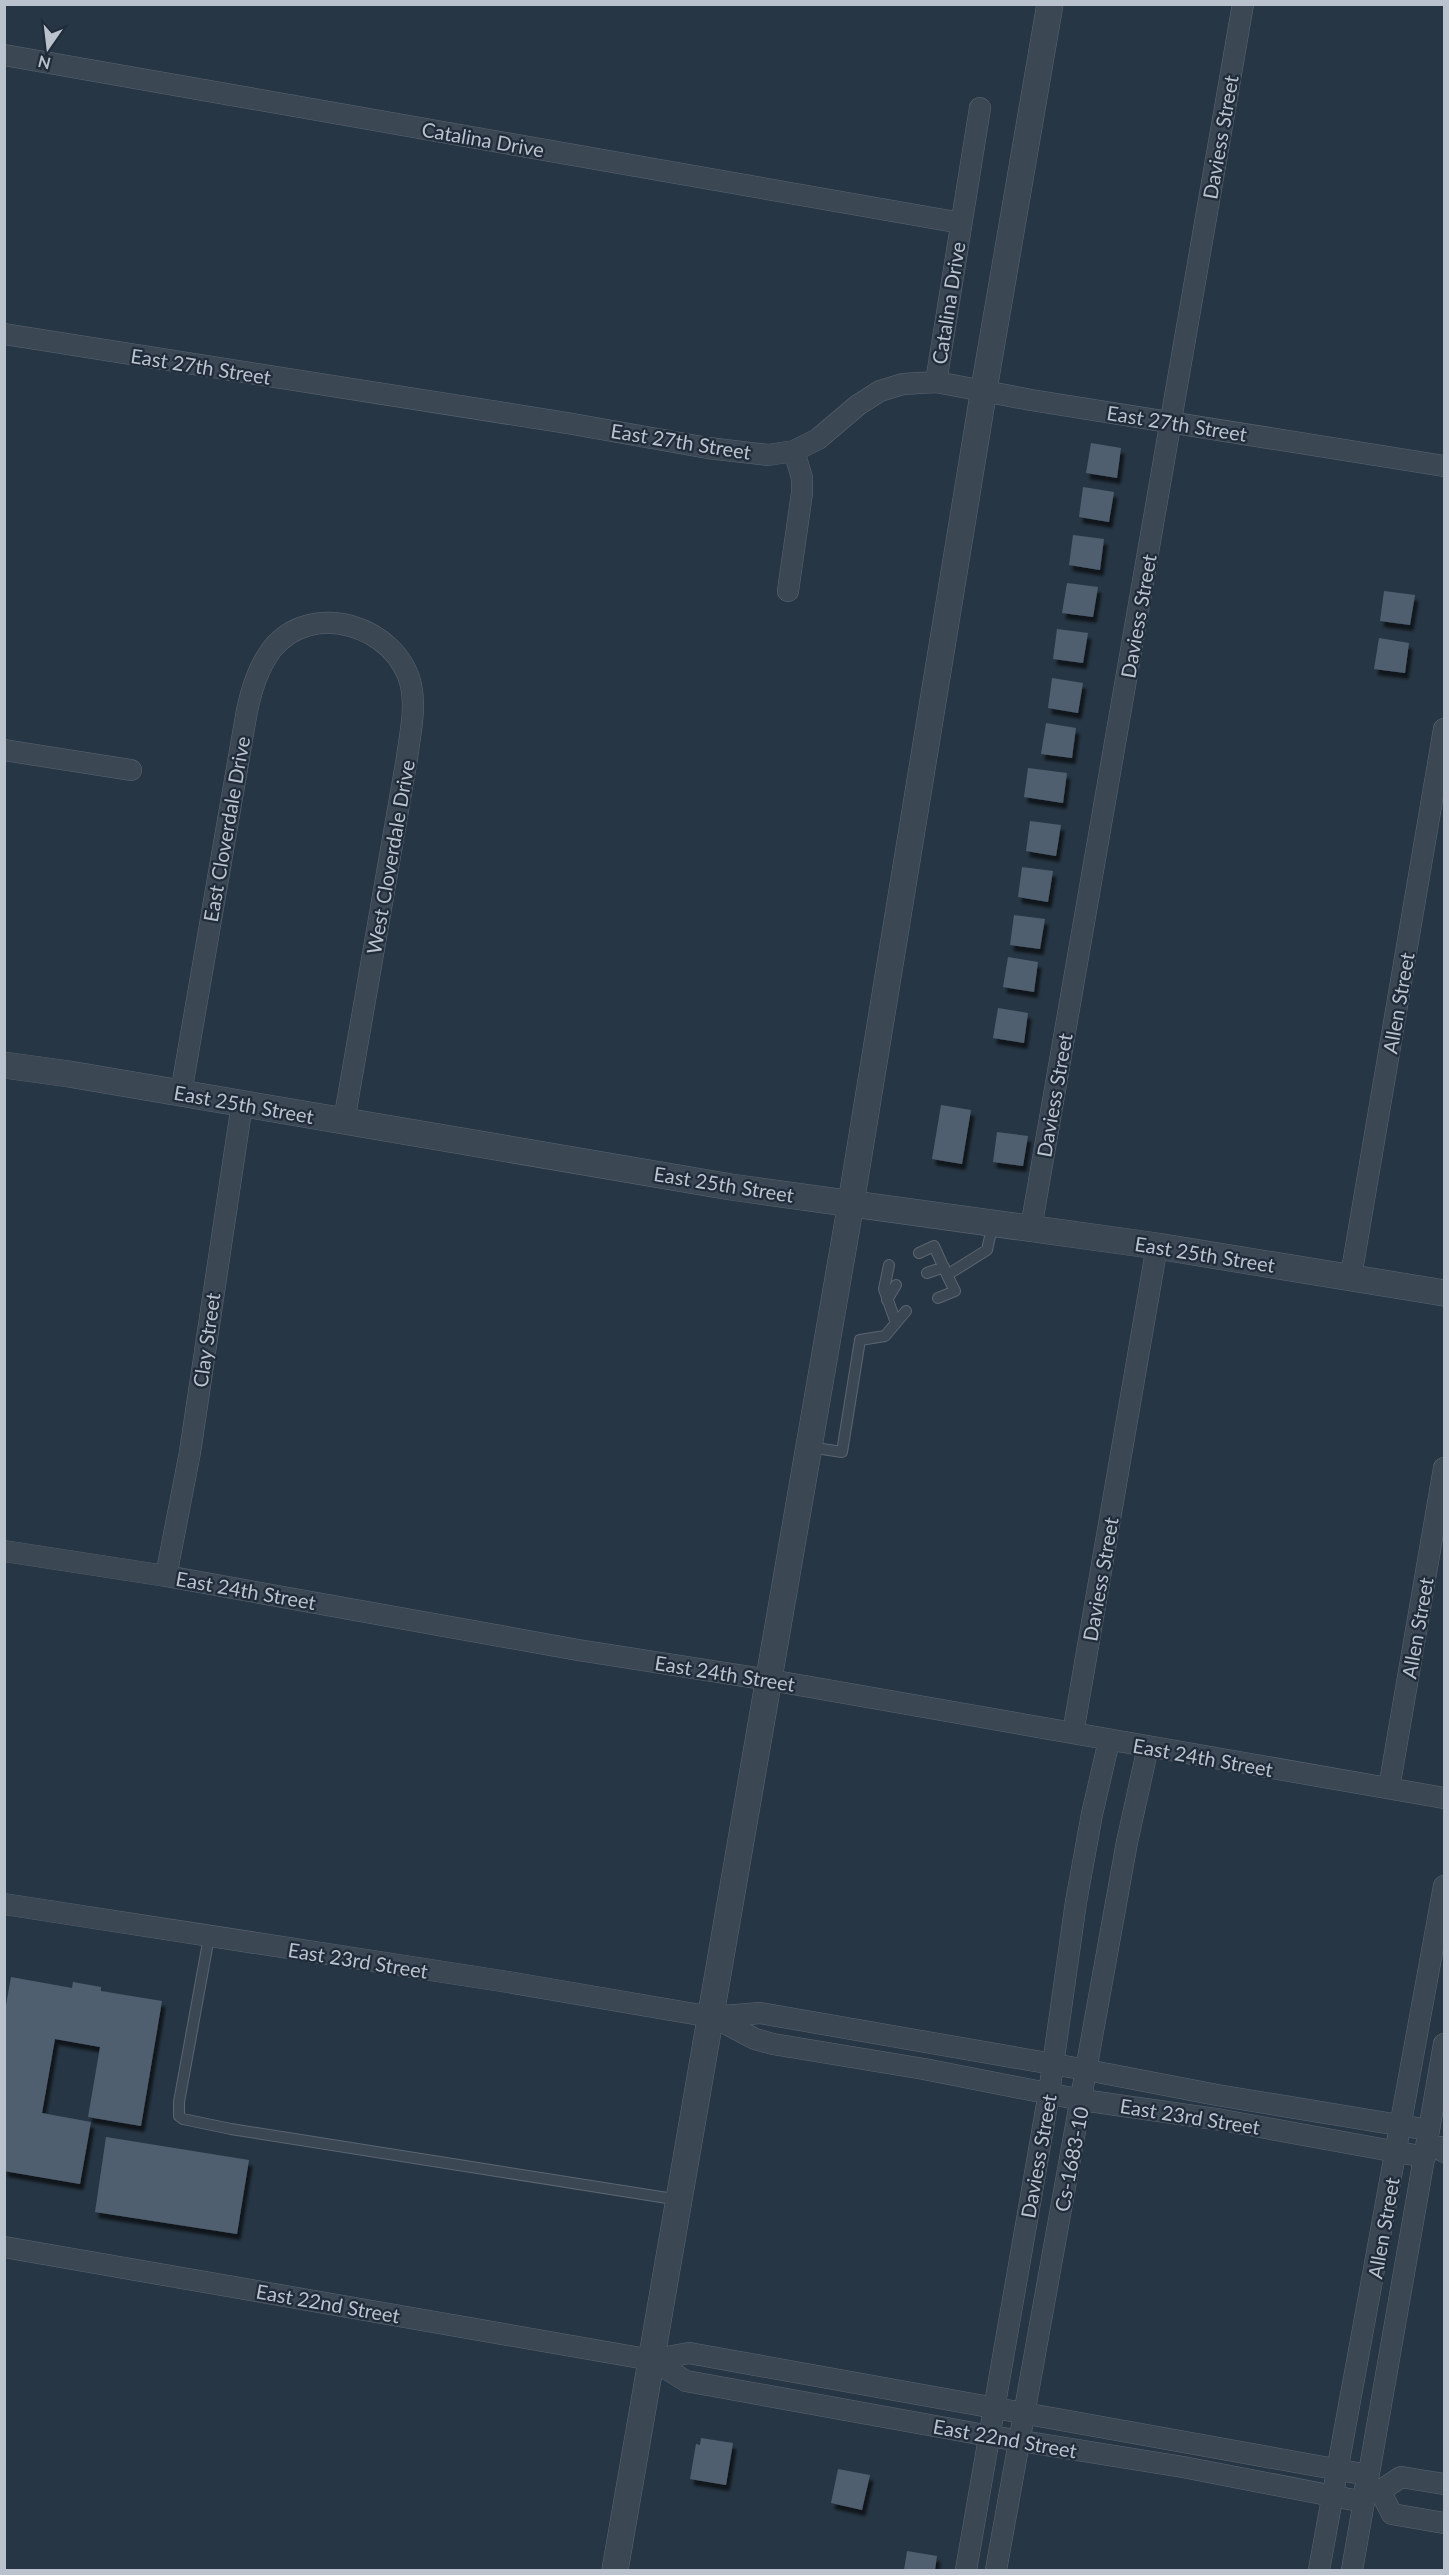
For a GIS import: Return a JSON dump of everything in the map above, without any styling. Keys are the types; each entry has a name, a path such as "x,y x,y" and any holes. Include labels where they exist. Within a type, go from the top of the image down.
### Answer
{"street":[{"path":"615,2571 851,1203 984,389 1050,4"},
{"name":"Daviess Street","path":"1030,1228 1243,4"},
{"name":"Catalina Drive","path":"4,55 961,223"},
{"name":"Catalina Drive","path":"936,382 980,108"},
{"name":"East 27th Street","path":"4,334 567,423 708,448 768,455 794,451 818,440 858,405 880,391 903,384 936,382 984,389 1031,400 1444,466"},
{"path":"788,591 802,493 801,478 794,451"},
{"name":"East Cloverdale Drive","path":"181,1093 245,722 253,688 273,648 288,635 306,627 326,623 345,624"},
{"name":"West Cloverdale Drive","path":"344,1121 414,705 410,683 393,651 371,634 345,624"},
{"name":"Allen Street","path":"1351,1276 1444,729"},
{"path":"4,750 130,770"},
{"name":"East 25th Street","path":"4,1065 730,1186 1157,1246 1444,1293"},
{"name":"Clay Street","path":"166,1576 190,1452 242,1104"},
{"name":"Daviess Street","path":"1073,1734 1157,1246"},
{"name":"Allen Street","path":"1389,1788 1444,1468"},
{"name":"East 24th Street","path":"4,1551 166,1576 578,1650 770,1680 1444,1798"},
{"name":"Daviess Street","path":"966,2571 1049,2093 1076,1902 1092,1814 1109,1741"},
{"name":"Cs-1683-10","path":"996,2571 1127,1842 1148,1747"},
{"name":"Allen Street","path":"1319,2571 1402,2127 1444,1886"},
{"name":"East 23rd Street","path":"4,1905 508,1982 712,2017 760,2013 1402,2127 1435,2146"},
{"name":"East 23rd Street","path":"712,2017 755,2039 773,2044 924,2069 1082,2100 1222,2120 1397,2152 1435,2146"},
{"name":"Allen Street","path":"1352,2571 1435,2146 1444,2044"},
{"name":"East 22nd Street","path":"4,2247 652,2360 689,2353 1023,2412 1339,2469 1369,2489"},
{"name":"East 22nd Street","path":"652,2360 686,2381 990,2436 1183,2467 1333,2497 1369,2489"},
{"path":"1444,2484 1401,2477 1369,2489 1392,2514 1444,2523"}],"lane":[{"path":"927,1273 946,1271 987,1250 994,1223"},
{"path":"919,1253 934,1246 956,1291 938,1298"},
{"path":"889,1265 884,1289 896,1323"},
{"path":"887,1300 896,1285"},
{"path":"809,1447 842,1452 860,1340 885,1336 906,1311"},
{"path":"209,1937 179,2102 179,2116 183,2119 231,2129 680,2200"}],"building":[{"path":"1091,443 1121,448 1117,478 1086,473"},
{"path":"1083,487 1114,492 1109,522 1079,517"},
{"path":"1073,535 1104,539 1100,570 1069,565"},
{"path":"1067,583 1098,587 1093,617 1062,613"},
{"path":"1384,591 1415,595 1410,625 1380,621"},
{"path":"1057,629 1088,633 1083,663 1053,659"},
{"path":"1379,638 1409,643 1405,673 1374,669"},
{"path":"1052,678 1083,683 1078,713 1048,708"},
{"path":"1046,723 1076,728 1072,758 1041,754"},
{"path":"1028,768 1067,773 1063,803 1024,797"},
{"path":"1030,821 1061,825 1056,856 1026,851"},
{"path":"1022,867 1053,871 1048,902 1018,897"},
{"path":"1014,915 1045,919 1040,949 1010,945"},
{"path":"1008,957 1038,962 1034,992 1003,987"},
{"path":"998,1008 1028,1013 1024,1043 993,1038"},
{"path":"941,1105 971,1110 962,1164 932,1159"},
{"path":"997,1132 1028,1136 1023,1166 993,1162"},
{"path":"11,1977 72,1988 73,1982 101,1987 101,1991 162,2001 141,2126 88,2117 100,2047 55,2039 42,2113 91,2122 80,2184 4,2171 4,2016"},
{"path":"106,2137 249,2160 237,2234 95,2212"},
{"path":"701,2438 733,2443 726,2485 690,2479 696,2444 700,2445"},
{"path":"838,2469 870,2475 862,2510 831,2503"},
{"path":"907,2551 937,2556 935,2570 904,2570"}]}
